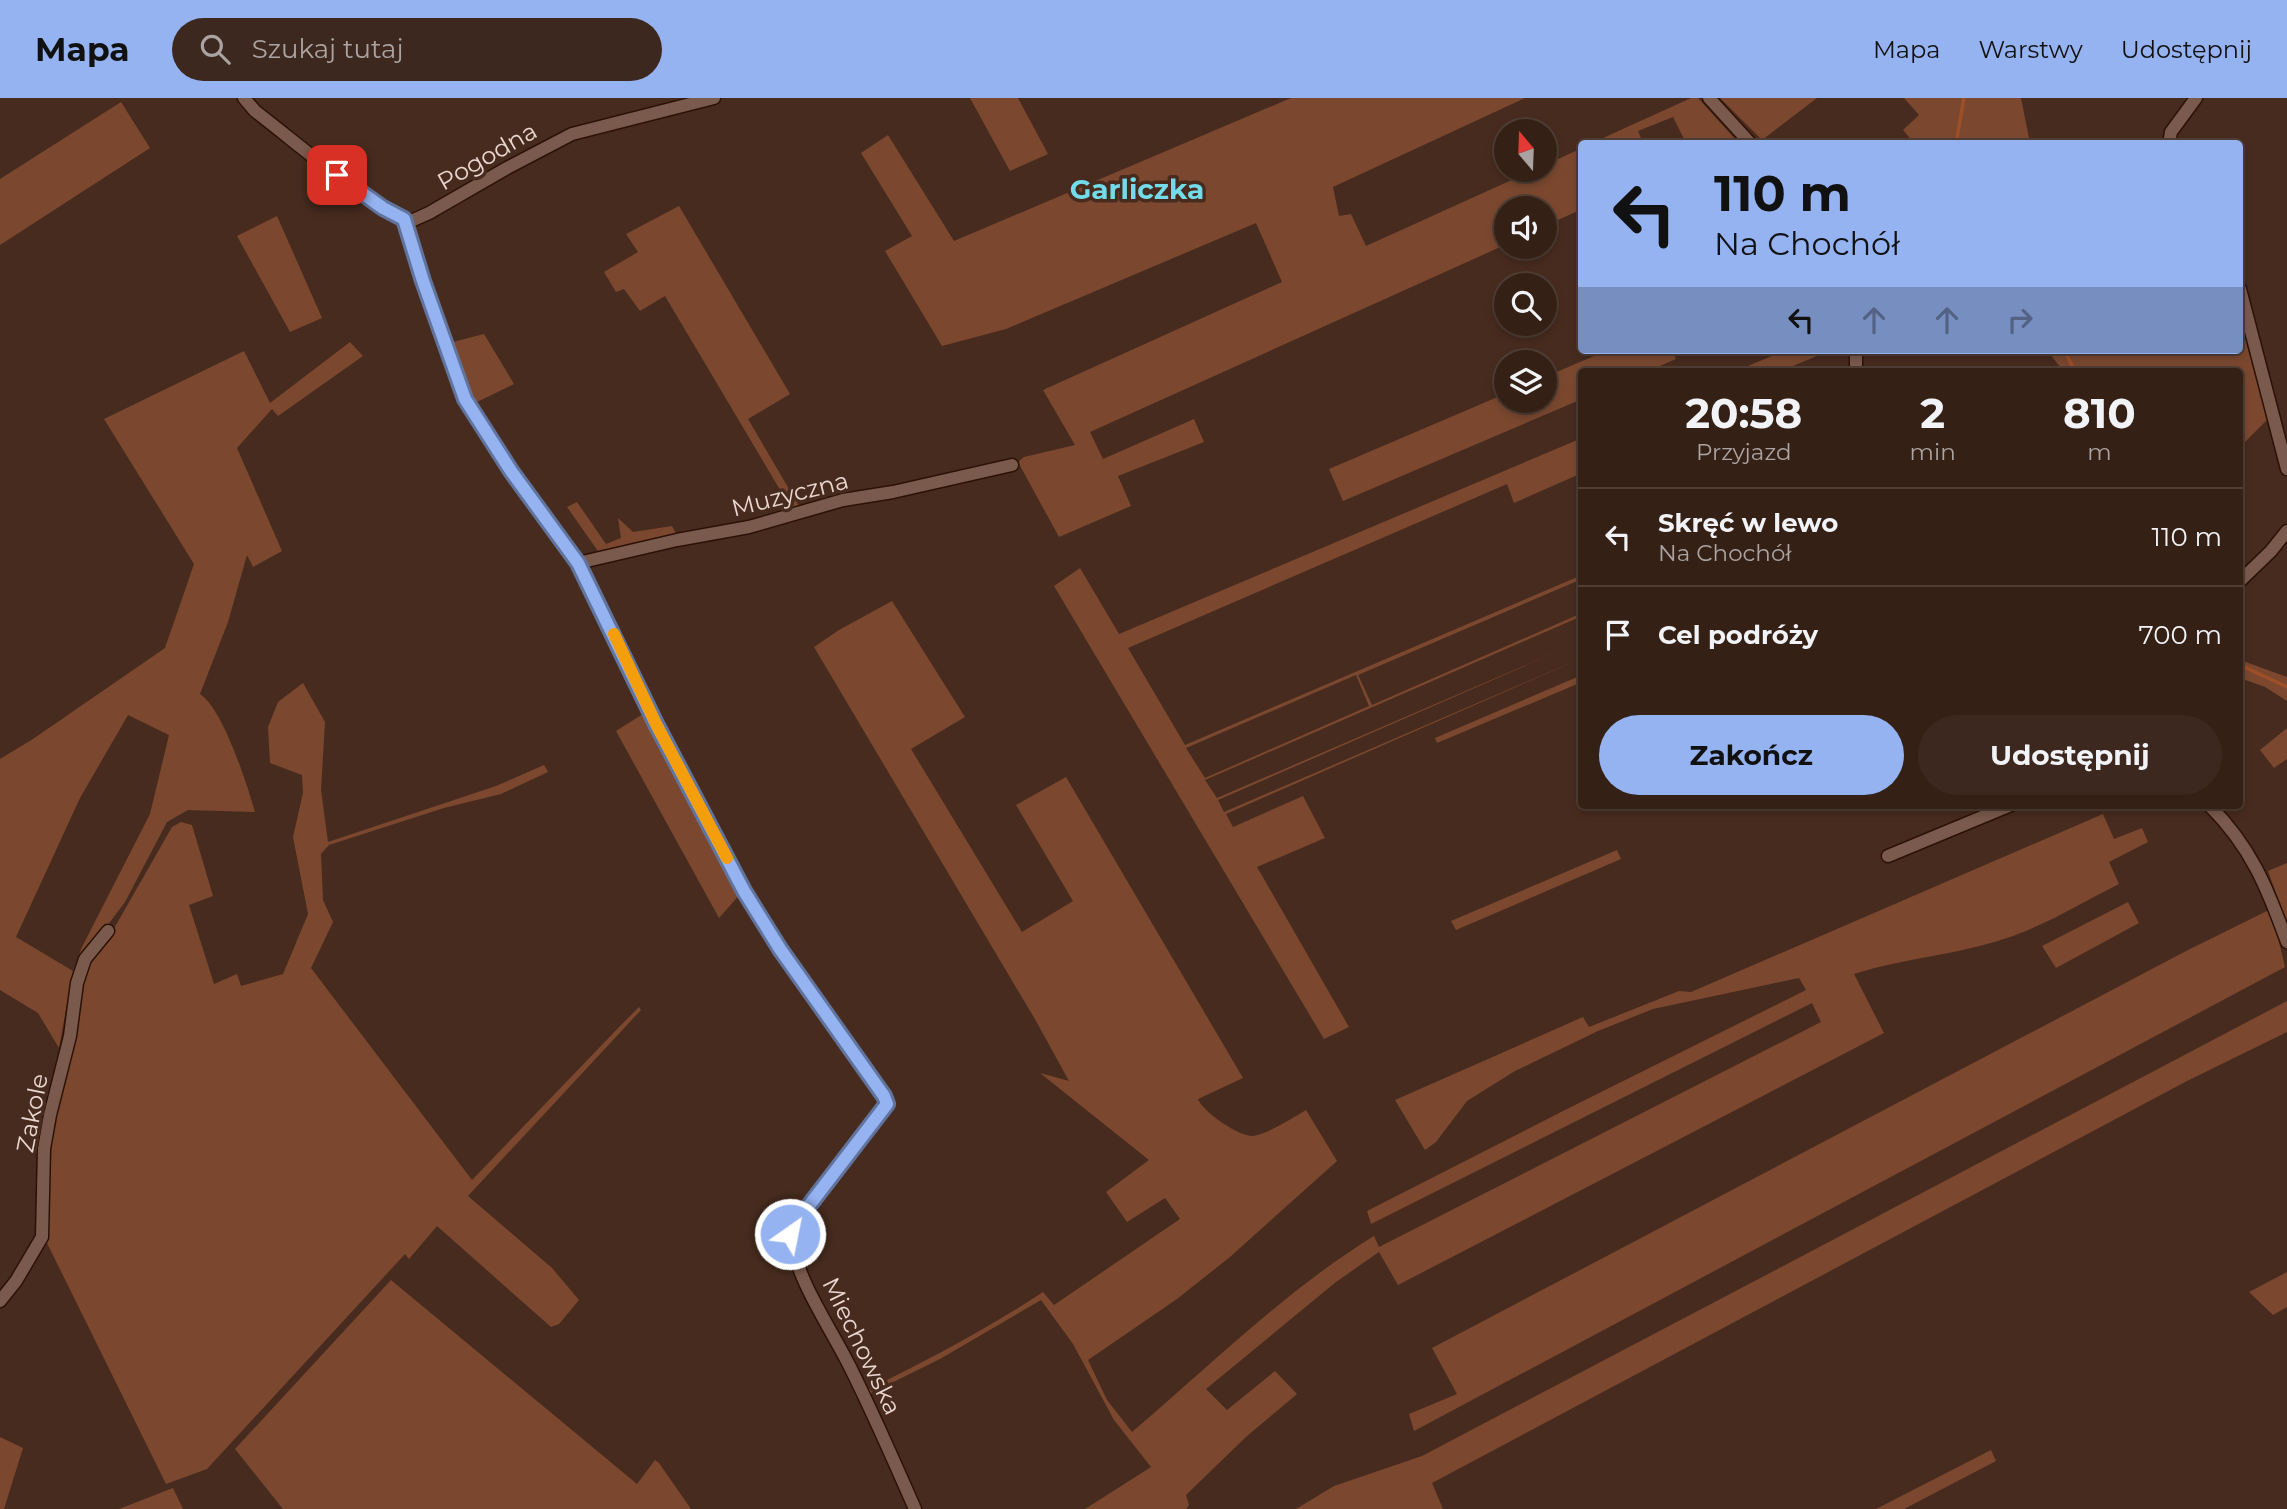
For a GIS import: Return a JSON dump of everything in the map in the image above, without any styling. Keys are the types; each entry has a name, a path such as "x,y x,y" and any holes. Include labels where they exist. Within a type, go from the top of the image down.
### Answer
{"street":[{"path":"244,98 255,111 337,175 383,208 404,219 465,399 511,471 578,563"},
{"name":"Pogodna","path":"404,219 411,221 429,213 572,134 714,98"},
{"path":"1709,98 1747,140"},
{"path":"2170,140 2171,132 2196,98"},
{"path":"2243,300 2287,469"},
{"name":"Muzyczna","path":"578,563 749,527 843,500 893,492 1012,465"},
{"path":"2243,578 2287,531"},
{"name":"Miechowska","path":"578,563 656,724 744,891 780,949 887,1104 790,1234 794,1252 808,1286 850,1367 915,1509"},
{"path":"1888,856 2001,809"},
{"path":"2213,809 2256,863 2287,942"},
{"name":"Zakole","path":"0,1301 16,1281 42,1237 44,1149 70,1036 77,983 85,959 108,930"}],"shaded area":[{"path":"970,98 1018,98 1048,154 1010,171"},
{"path":"1291,98 1525,98 1333,187 1339,216 1351,214 1366,246 1507,182 1558,182 1558,159 1578,150 1578,211 1557,220 1557,196 1494,196 1494,250 1090,432 1103,459 1194,419 1204,442 1118,476 1131,506 1059,537 1018,462 1024,457 1075,445 1043,390 1282,282 1256,223 1006,329 942,346 885,251 912,236 861,153 888,135 954,241"},
{"path":"1691,98 1698,98 1735,139 1684,140 1673,117 1638,131 1642,140 1599,140"},
{"path":"1720,98 1817,98 1762,140"},
{"path":"1904,98 2021,98 2029,140 1911,140 1903,130 1919,115"},
{"path":"121,102 150,148 0,245 0,179"},
{"path":"679,206 790,394 748,419 799,506 792,510 665,296 640,311 624,289 616,292 604,272 638,252 626,234"},
{"path":"277,216 322,318 290,332 237,236"},
{"path":"2243,325 2269,418 2243,444 2243,368 2061,368 2050,354 2243,354"},
{"path":"484,334 514,384 473,404 449,343"},
{"path":"350,342 363,356 278,416 272,409 237,448 282,551 253,567 247,555 228,622 200,694 209,702 225,731 255,812 188,810 167,822 125,902 73,971 59,1048 38,1013 0,990 0,759 165,648 194,564 104,419 244,351 270,403","holes":["128,715 169,735 150,814 82,947 73,971 16,937 80,798"]},
{"path":"1599,354 1674,354 1676,359 1655,368 1578,368 1578,401 1557,410 1557,372"},
{"path":"1776,354 1821,354 1788,368 1743,368"},
{"path":"1494,399 1494,413 1549,413 1343,501 1329,469"},
{"path":"1578,440 1578,475 1514,503 1507,484 1128,648 1185,745 1578,577 1578,581 1358,675 1372,705 1578,615 1578,618 1205,780 1217,798 1578,643 1218,800 1224,812 1578,660 1226,814 1233,827 1303,796 1325,838 1257,867 1349,1027 1324,1039 1054,586 1080,568 1119,634","holes":["1356,675 1369,706 1205,778 1186,748"]},
{"path":"577,502 606,544 621,538 618,518 633,532 672,526 678,537 600,554 567,507"},
{"path":"892,601 965,717 911,749 1022,932 1073,901 1016,805 1066,777 1243,1078 1198,1099 1201,1104 1229,1127 1251,1136 1271,1130 1306,1110 1337,1161 1230,1257 1177,1299 1088,1360 1107,1400 1132,1432 1280,1304 1374,1236 1379,1247 1821,1022 1812,1003 1371,1224 1367,1211 1806,990 1799,978 1653,1009 1598,1031 1515,1071 1467,1101 1436,1142 1425,1150 1395,1100 1583,1017 1589,1027 1679,991 1691,992 2103,814 2114,839 2142,828 2148,842 2109,862 2119,884 2036,927 1988,944 1854,974 1884,1033 1398,1285 1379,1252 1336,1282 1206,1389 1227,1410 1275,1371 1297,1394 1247,1436 1186,1495 1189,1505 1186,1509 1085,1509 1151,1467 1114,1420 1073,1344 1041,1300 940,1359 867,1395 865,1391 956,1344 1043,1292 1054,1305 1180,1219 1165,1198 1127,1222 1106,1192 1149,1160 1040,1073 1069,1081 814,647"},
{"path":"2243,661 2287,677 2287,701 2265,687 2243,679"},
{"path":"1578,677 1578,684 1437,743 1435,738"},
{"path":"303,683 325,722 321,790 328,842 496,786 544,765 548,772 501,794 444,808 329,845 321,854 323,900 333,922 311,968 472,1180 639,1007 641,1010 468,1196 552,1268 579,1300 559,1324 551,1327 437,1226 409,1259 405,1254 207,1469 166,1484 47,1243 0,1309 0,1304 47,1233 52,1128 79,991 88,962 112,932 172,827 181,822 192,825 213,896 189,905 214,984 237,974 241,986 283,974 308,914 293,837 303,793 302,775 270,763 268,727 278,702"},
{"path":"643,714 742,892 719,918 616,731"},
{"path":"2287,728 2287,759 2274,768 2260,750"},
{"path":"1617,850 1621,859 1456,930 1451,921"},
{"path":"2287,863 2287,924 2268,871"},
{"path":"2128,902 2139,923 2056,968 2042,946"},
{"path":"2271,909 2285,967 1414,1431 1409,1414 1457,1394 1432,1348 2188,950"},
{"path":"2287,1001 2287,1032 2187,1081 1432,1483 1443,1509 1296,1509 1334,1486 1422,1456"},
{"path":"2287,1272 2287,1307 2273,1315 2249,1292"},
{"path":"391,1280 637,1484 655,1460 659,1463 691,1509 283,1509 235,1449"},
{"path":"0,1437 23,1448 4,1509 0,1509"},
{"path":"1991,1450 1996,1461 1904,1509 1876,1509"},
{"path":"173,1488 183,1509 119,1509"}],"waterway":[{"name":"Garliczka","path":"1957,140 1964,98"},
{"name":"Garliczka","path":"2066,354 2073,368"},
{"name":"Garliczka","path":"2243,666 2287,687"}],"slow traffic":[{"path":"614,634 656,724 727,858"}],"district":[{"name":"Garliczka","path":"1137,189"}],"route":[{"path":"337,175 383,208 404,219 465,399 511,471 578,563 656,724 744,891 780,949 884,1096 887,1104 790,1234"}]}
